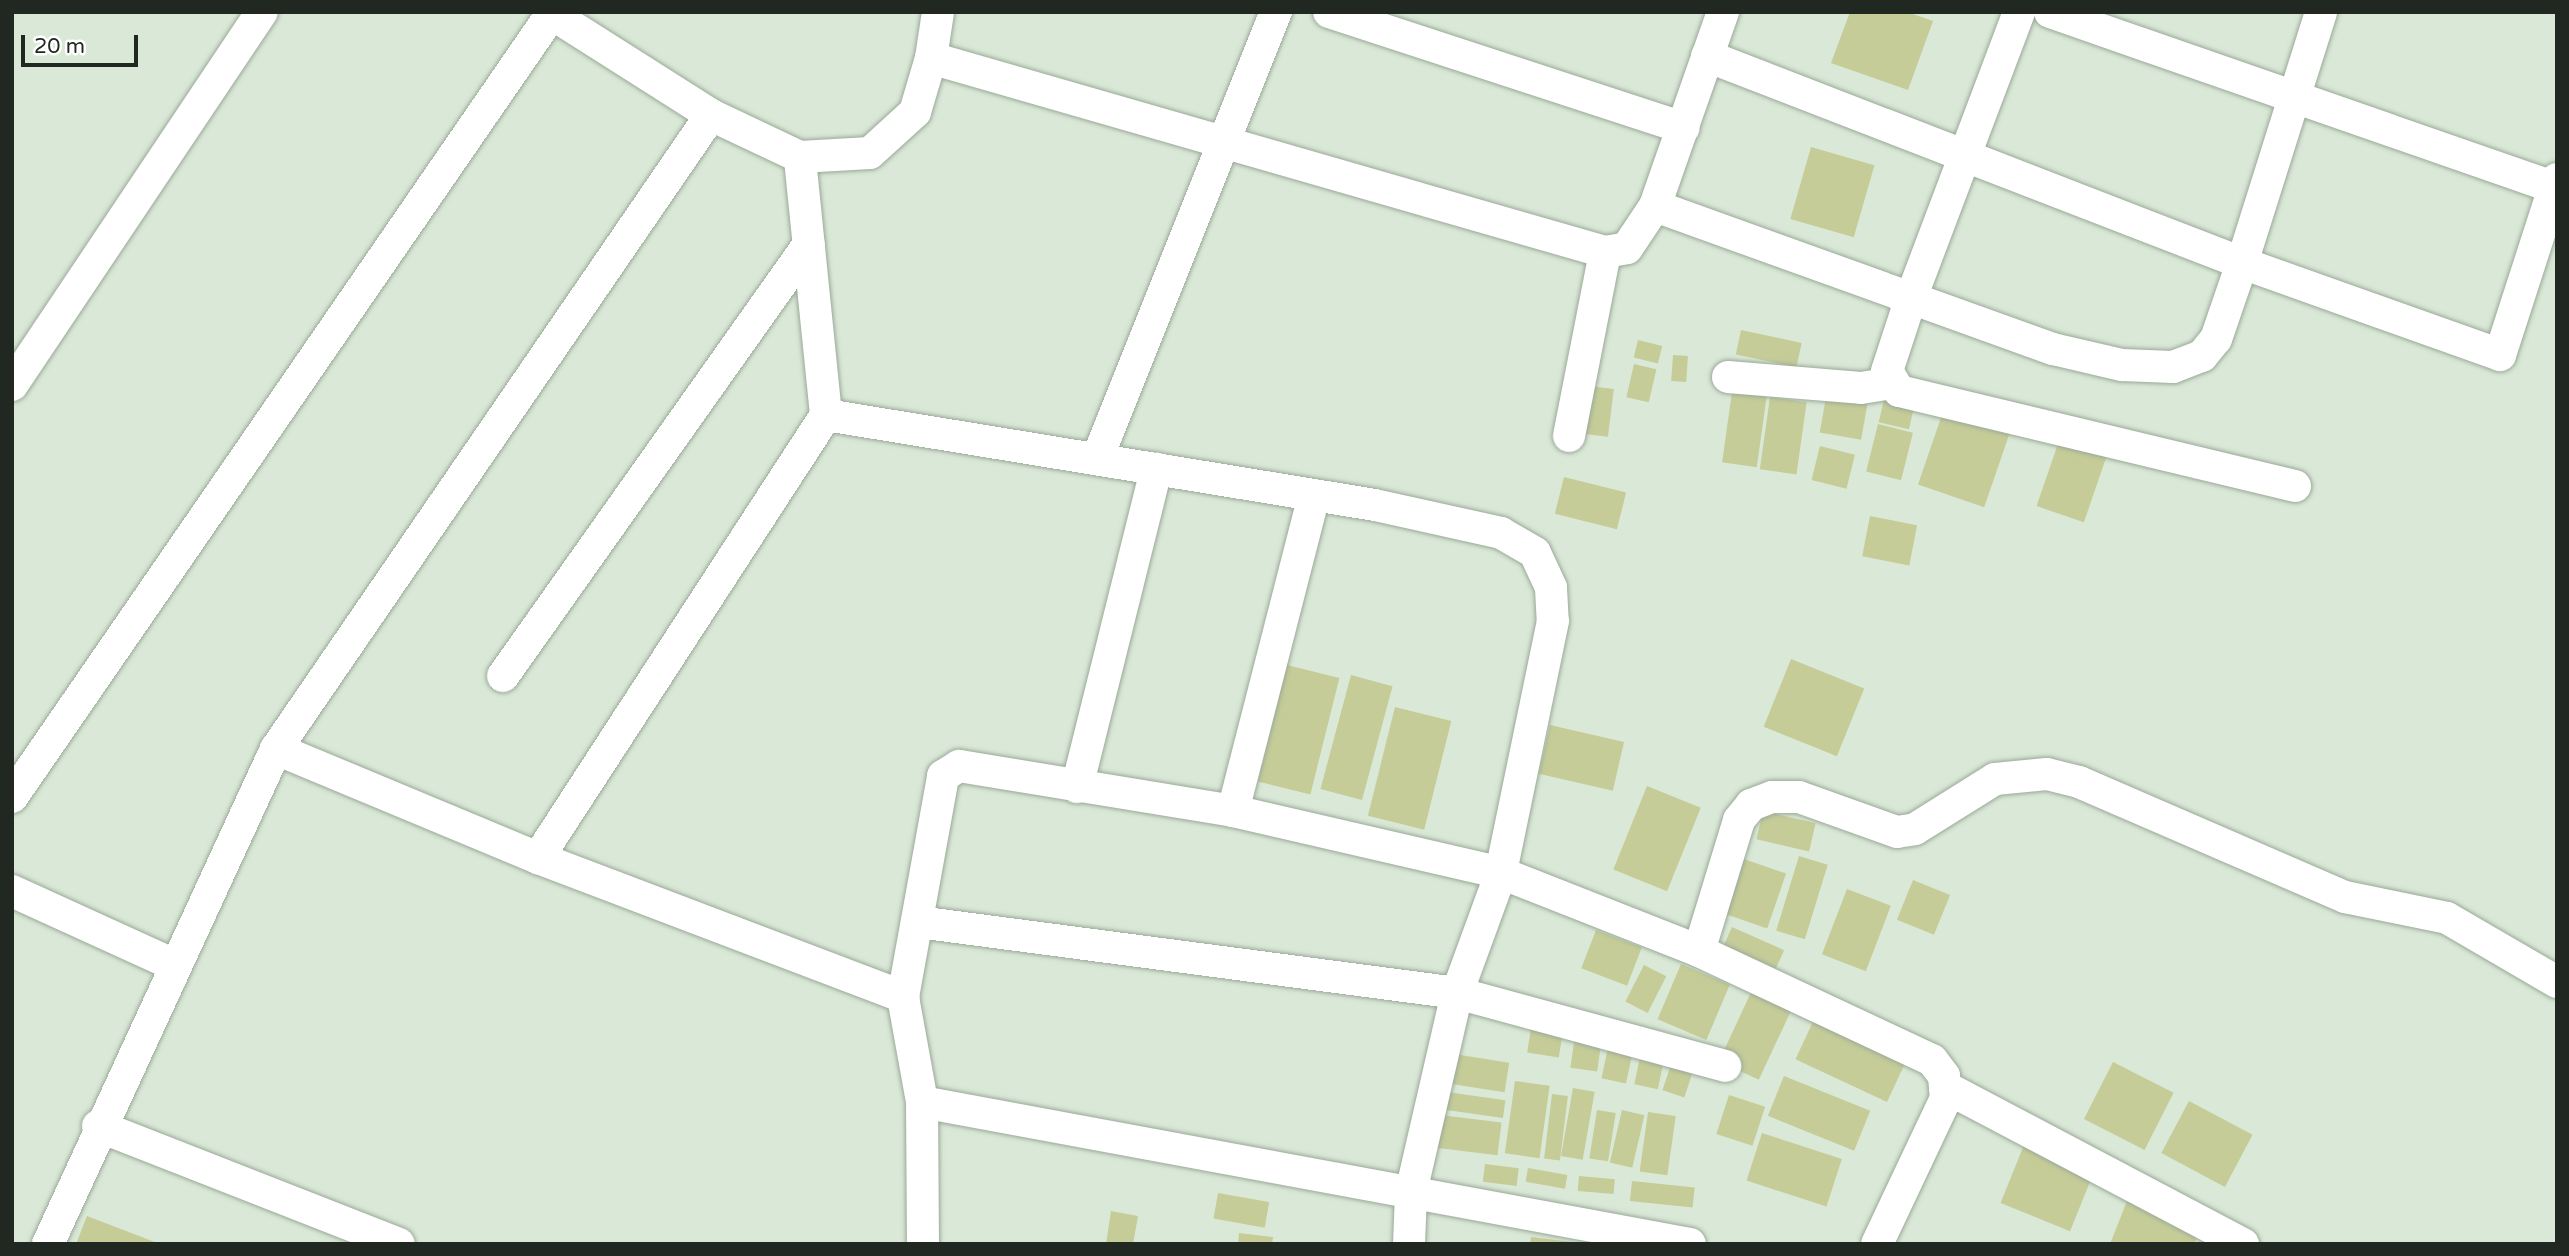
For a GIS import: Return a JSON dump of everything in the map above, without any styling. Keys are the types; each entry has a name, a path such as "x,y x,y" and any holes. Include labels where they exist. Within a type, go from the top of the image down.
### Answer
{"street":[{"path":"12,385 262,12"},
{"path":"12,797 551,13 711,115 800,157 870,153 915,112 931,58 938,12"},
{"path":"1097,460 1276,12"},
{"path":"1329,12 1683,128"},
{"path":"931,58 1221,144 1605,252 1627,248 1654,206 1723,12"},
{"path":"2019,12 1911,299 1887,371 1891,383 1899,391 2295,486"},
{"path":"1707,56 1965,161 2500,355 2555,183 2291,101 2050,12"},
{"path":"1654,206 2053,349 2122,365 2173,367 2202,356 2216,340 2321,12"},
{"path":"48,1244 98,1126 275,749 711,115"},
{"path":"538,858 826,415 800,157"},
{"path":"503,677 809,244"},
{"path":"1569,436 1605,252"},
{"path":"1728,377 1861,388 1891,383"},
{"path":"826,415 1314,495 1464,523 1501,533 1535,552 1552,588 1553,621 1501,873 1457,993 1411,1193 1409,1244"},
{"path":"1077,786 1156,469"},
{"path":"1233,811 1314,495"},
{"path":"275,749 538,858 902,997"},
{"path":"923,1244 922,1102 902,997 947,769 1233,811 1501,873 1699,951 1932,1060 1945,1087 1946,1098 1877,1244"},
{"path":"1699,951 1739,820 1751,805 1772,797 1799,797 1897,832 1915,829 1995,779 2047,774 2079,782 2345,897 2447,918 2557,982"},
{"path":"12,891 173,964"},
{"path":"918,922 1457,993 1725,1066"},
{"path":"1945,1087 2243,1244"},
{"path":"922,1102 1690,1244"},
{"path":"98,1126 399,1244"}],"building":[{"path":"1850,12 1907,12 1933,21 1908,90 1831,63"},
{"path":"1811,147 1874,165 1854,237 1790,219"},
{"path":"1741,330 1802,343 1796,367 1736,354"},
{"path":"1638,340 1662,346 1658,364 1634,357"},
{"path":"1673,355 1688,356 1686,382 1671,381"},
{"path":"1634,364 1656,369 1649,402 1626,397"},
{"path":"1589,386 1614,389 1608,437 1583,434"},
{"path":"1732,392 1767,397 1757,467 1722,462"},
{"path":"1885,395 1915,402 1909,429 1879,422"},
{"path":"1770,397 1807,402 1796,474 1760,469"},
{"path":"1826,397 1867,404 1861,440 1820,432"},
{"path":"1945,406 2011,429 1984,507 1918,484"},
{"path":"1878,424 1913,433 1901,480 1866,472"},
{"path":"2060,438 2107,454 2084,522 2037,506"},
{"path":"1820,446 1855,455 1846,489 1812,480"},
{"path":"1564,477 1626,492 1617,529 1555,514"},
{"path":"1870,516 1917,525 1909,565 1862,556"},
{"path":"1791,659 1864,689 1837,756 1764,727"},
{"path":"1287,665 1339,678 1310,794 1258,781"},
{"path":"1351,675 1393,686 1362,800 1320,789"},
{"path":"1395,707 1451,721 1424,830 1368,816"},
{"path":"1550,725 1624,742 1613,791 1539,774"},
{"path":"1647,786 1701,808 1667,891 1613,869"},
{"path":"1763,811 1816,823 1809,851 1756,839"},
{"path":"1735,856 1786,874 1767,928 1716,911"},
{"path":"1799,856 1828,865 1805,939 1776,931"},
{"path":"1913,880 1950,895 1934,935 1897,920"},
{"path":"1847,889 1891,906 1866,971 1822,954"},
{"path":"1732,927 1784,950 1776,968 1724,945"},
{"path":"1596,930 1642,948 1627,986 1581,968"},
{"path":"1681,964 1730,985 1706,1040 1658,1019"},
{"path":"1644,965 1666,976 1648,1013 1625,1002"},
{"path":"1754,986 1794,1005 1759,1080 1719,1061"},
{"path":"1817,1013 1909,1056 1887,1102 1795,1059"},
{"path":"1532,1022 1564,1027 1559,1058 1527,1053"},
{"path":"1575,1035 1602,1039 1597,1071 1570,1068"},
{"path":"1609,1043 1633,1048 1626,1083 1602,1078"},
{"path":"1642,1048 1665,1053 1658,1089 1634,1084"},
{"path":"1448,1053 1509,1063 1505,1092 1443,1083"},
{"path":"1673,1058 1695,1065 1684,1097 1662,1090"},
{"path":"2113,1062 2174,1093 2145,1150 2084,1119"},
{"path":"1784,1076 1870,1111 1854,1151 1768,1116"},
{"path":"1515,1081 1550,1086 1539,1158 1505,1153"},
{"path":"1573,1088 1595,1092 1583,1160 1561,1156"},
{"path":"1447,1092 1505,1100 1503,1118 1444,1110"},
{"path":"1552,1094 1568,1096 1560,1160 1544,1159"},
{"path":"1729,1095 1765,1107 1752,1146 1716,1134"},
{"path":"2189,1101 2253,1135 2225,1187 2161,1153"},
{"path":"1597,1110 1616,1113 1608,1161 1589,1158"},
{"path":"1622,1110 1644,1115 1632,1168 1610,1163"},
{"path":"1648,1112 1676,1116 1667,1175 1640,1171"},
{"path":"1440,1115 1502,1123 1498,1155 1436,1148"},
{"path":"1762,1133 1842,1159 1826,1207 1747,1181"},
{"path":"2026,1140 2096,1168 2070,1231 2001,1203"},
{"path":"1485,1164 1519,1168 1517,1186 1483,1182"},
{"path":"1528,1168 1567,1175 1565,1189 1526,1182"},
{"path":"1579,1176 1615,1179 1614,1194 1578,1191"},
{"path":"1632,1181 1695,1188 1693,1207 1630,1201"},
{"path":"1218,1193 1269,1202 1265,1228 1213,1219"},
{"path":"2127,1201 2200,1229 2194,1244 2110,1244"},
{"path":"1111,1211 1138,1216 1133,1244 1106,1244"},
{"path":"87,1216 160,1244 76,1244"},
{"path":"1239,1233 1273,1237 1272,1244 1238,1244"},
{"path":"1531,1237 1572,1242 1572,1244 1530,1244"}]}
